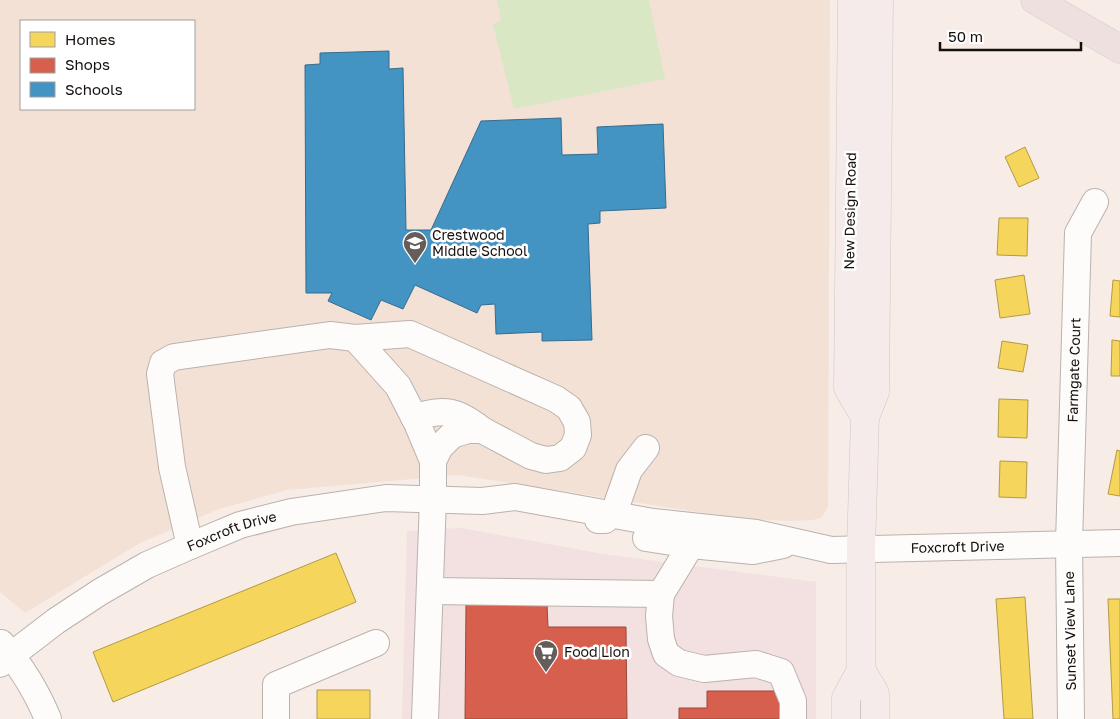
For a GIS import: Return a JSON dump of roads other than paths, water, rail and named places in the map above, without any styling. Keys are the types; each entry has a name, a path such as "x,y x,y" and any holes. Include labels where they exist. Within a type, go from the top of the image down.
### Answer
{"highway":[{"path":"1035,0 1120,49"}],"main road":[{"name":"New Design Road","path":"852,0 848,388 865,417"},
{"name":"New Design Road","path":"846,719 846,698 861,670 865,417 875,392 878,4"},
{"path":"861,670 875,694 876,719"}],"street":[{"name":"Farmgate Court","path":"1069,543 1078,233 1095,202"},
{"path":"190,546 172,467 160,374 163,363 174,357 330,335 355,338 410,334 556,399 569,408 577,422 578,435 572,448 560,458 546,460 531,456 482,430 464,416 450,412 434,412 414,416"},
{"path":"355,338 398,386 414,416 432,461 433,499 425,719"},
{"path":"432,461 440,447 452,435 468,430 482,430"},
{"path":"518,516 539,512 580,519 605,520 616,507 629,470 646,448"},
{"name":"Foxcroft Drive","path":"4,654 100,592 147,565 240,525 291,512 386,498 482,501 515,497 653,522 756,533 830,550 1120,543"},
{"name":"Foxcroft Drive","path":"482,501 518,516 691,545 753,551 796,543"},
{"name":"Sunset View Lane","path":"1069,543 1071,719"},
{"path":"691,545 661,594 659,616 661,639 666,654 678,663 704,669 756,664 781,672 793,701 793,719"},
{"path":"430,591 661,594"},
{"path":"276,719 276,685 376,644"},
{"path":"4,654 41,700 48,719"}],"place":[{"name":"Crestwood Middle School","path":"415,264"},
{"name":"Food Lion","path":"546,673"}]}
